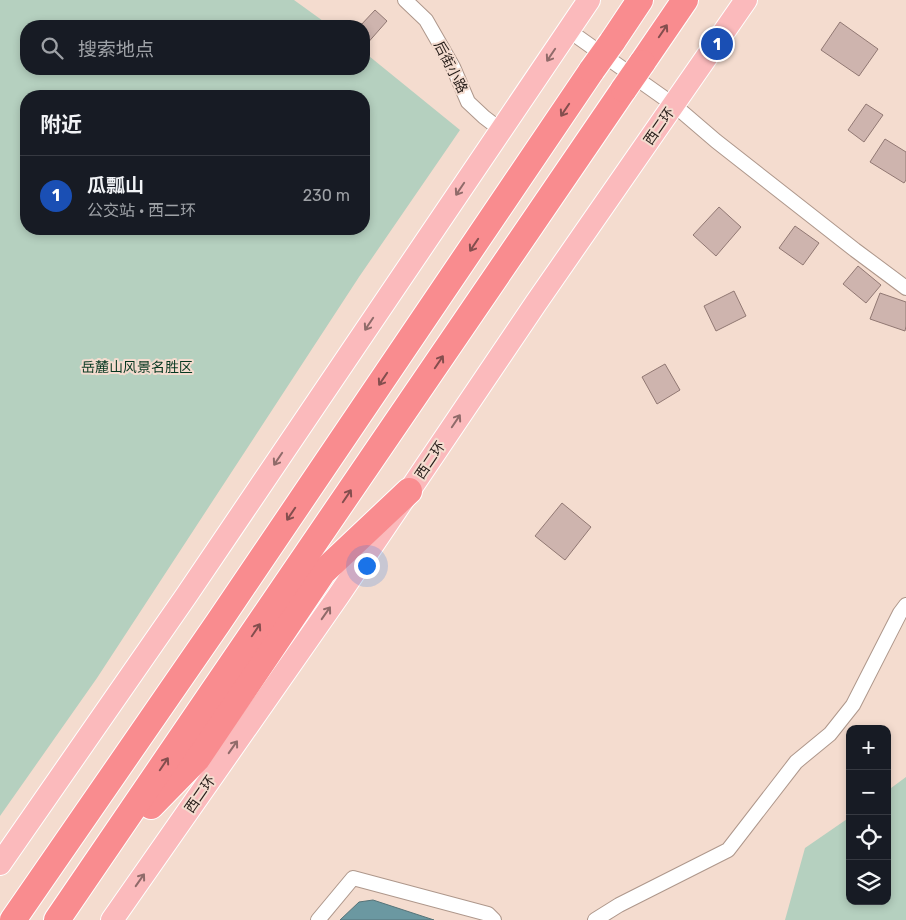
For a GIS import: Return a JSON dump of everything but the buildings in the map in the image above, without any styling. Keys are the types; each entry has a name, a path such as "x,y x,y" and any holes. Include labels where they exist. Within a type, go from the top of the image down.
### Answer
{"highway":[{"path":"13,920 218,623 640,0"},
{"path":"57,920 685,0"},
{"path":"97,863 197,759 324,572 409,491"}],"main road":[{"path":"0,864 186,596 588,0"},
{"name":"西二环","path":"112,920 339,596 536,302 746,0"}],"street":[{"name":"后街小路","path":"405,0 426,20 454,67 468,102 501,130"},
{"path":"568,30 674,105 716,142 906,288"},
{"path":"595,920 619,905 728,850 796,762 830,734 853,704 900,613 906,605"},
{"path":"318,920 353,878 488,914 494,920"}],"green space":[{"name":"岳麓山风景名胜区","path":"0,0 294,0 322,20 20,20 20,75 370,75 370,57 460,130 359,277 97,678 0,816"},
{"path":"906,777 906,920 785,920 805,848 846,820 846,905 891,905 891,788"}],"water":[{"path":"373,900 434,920 340,920 359,902"}],"place":[{"name":"瓜瓢山","path":"717,44"}]}
